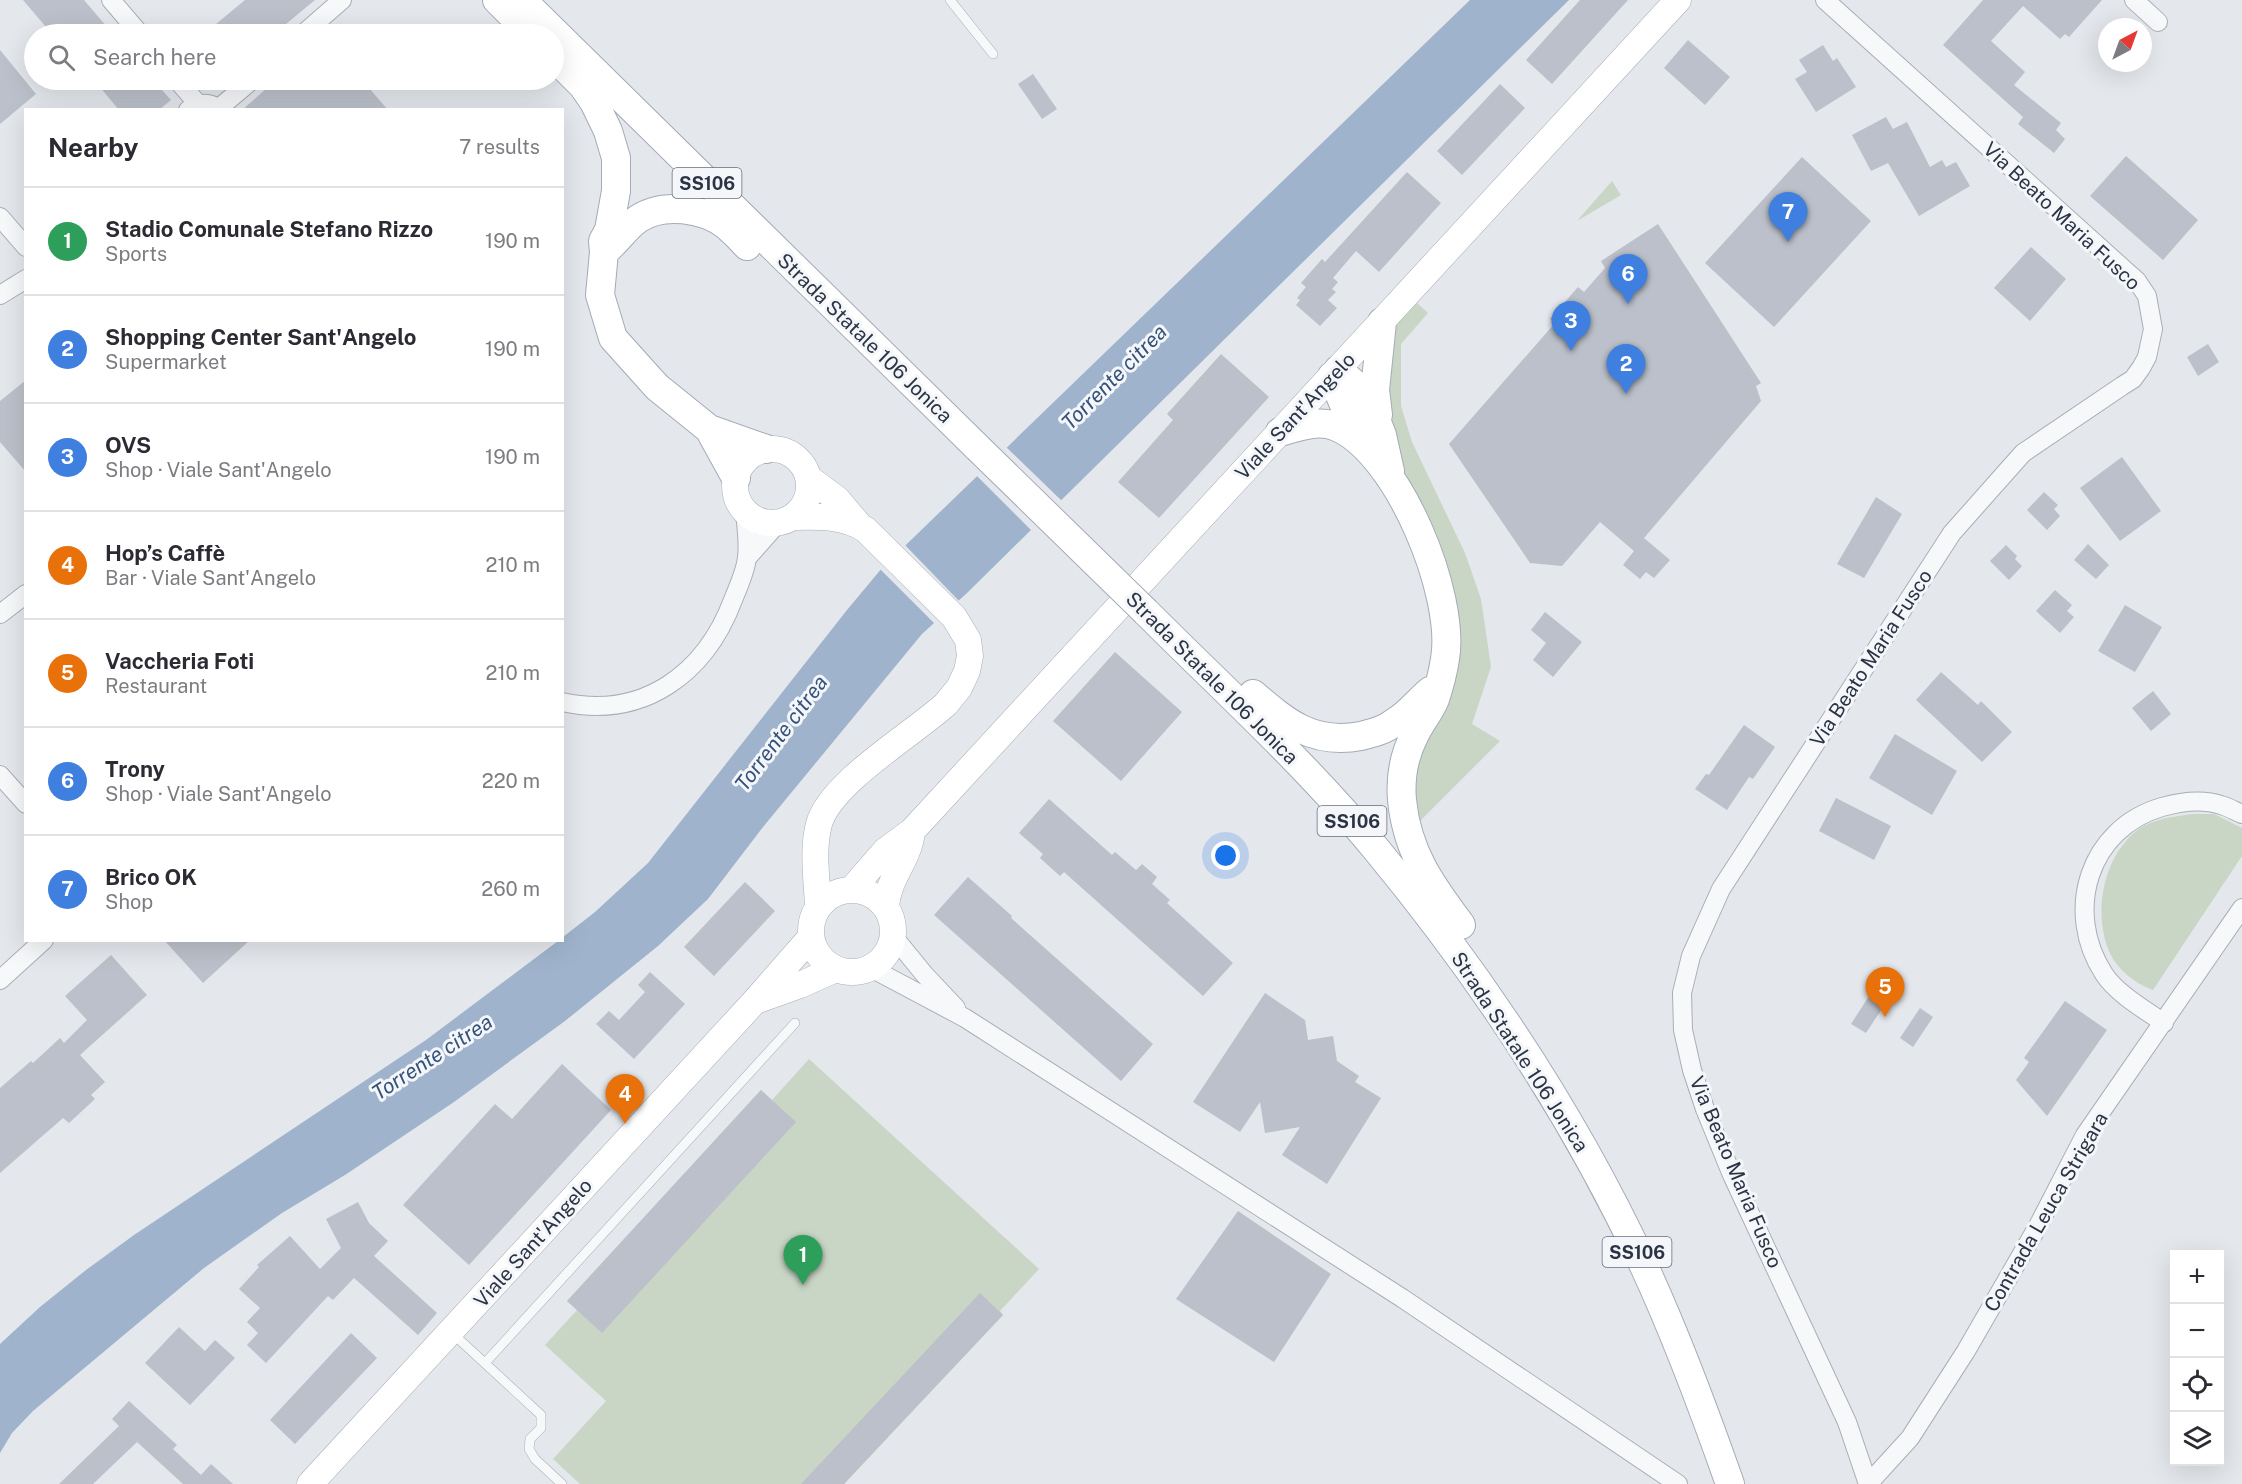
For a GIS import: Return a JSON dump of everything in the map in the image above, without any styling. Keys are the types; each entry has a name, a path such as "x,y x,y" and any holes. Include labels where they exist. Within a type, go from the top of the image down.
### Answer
{"main road":[{"path":"497,0 522,24"},
{"name":"Strada Statale 106 Jonica","path":"522,0 546,24"},
{"name":"Viale Sant'Angelo","path":"850,889 885,851 912,831 1678,0"},
{"name":"Strada Statale 106 Jonica","path":"564,41 1284,749 1369,841 1445,936 1514,1035 1573,1132 1644,1264 1691,1375 1730,1484"},
{"path":"564,67 583,86 604,120 612,143 616,165 616,191 609,230 603,241 600,295 613,338 657,387 710,429 766,449"},
{"path":"604,252 635,221 654,212 666,209 690,210 711,217 726,225 857,352 893,366"},
{"path":"1371,442 1382,321"},
{"path":"1335,373 1366,394 1371,442 1393,481 1425,548 1440,595 1446,631 1445,658 1435,697 1408,748 1402,771 1402,800 1411,847 1423,873 1479,952 1514,1035"},
{"path":"1280,432 1305,425 1324,424 1335,426 1371,442"},
{"path":"710,429 736,478"},
{"path":"786,520 802,510 807,500 810,479 806,468 789,452 777,448 755,452 740,468 735,490 738,501 754,519 766,522 826,517 859,525"},
{"path":"810,479 837,499 859,525 885,547 954,617 968,640 970,656 967,671 959,688 936,713 847,783 833,797 819,822 816,838 818,907"},
{"path":"1155,621 1196,644 1286,722 1318,736 1347,738 1384,729 1411,710 1438,685"},
{"name":"Viale Sant'Angelo","path":"886,906 887,893 911,844 912,831"},
{"path":"816,838 850,889"},
{"path":"850,889 865,891 877,897 886,906 893,926 893,936 886,954 872,968 860,972 836,969 815,951 811,937 813,916 826,898 850,889"},
{"name":"Viale Sant'Angelo","path":"310,1484 452,1332 811,937"},
{"name":"Viale Sant'Angelo","path":"755,1001 836,969"}],"street":[{"path":"111,0 131,24"},
{"path":"314,24 342,0"},
{"name":"Via Beato Maria Fusco","path":"1825,0 2137,281 2147,296 2153,329 2147,357 2133,379 2023,453 1952,533 1721,889 1691,956 1682,993 1683,1030 1692,1070 1705,1109 1732,1175 1847,1422 1868,1484"},
{"path":"2134,0 2158,22"},
{"path":"183,90 193,107 213,105 218,108"},
{"path":"221,108 241,90"},
{"path":"0,217 24,245"},
{"path":"0,295 24,280"},
{"path":"564,702 592,707 621,705 648,697 670,685 694,664 712,642 728,615 747,558 745,511"},
{"path":"747,558 786,520"},
{"path":"0,614 24,596"},
{"path":"0,775 24,802"},
{"path":"2164,1023 2132,1001 2104,975 2087,940 2083,902 2092,866 2114,834 2144,812 2181,801 2219,804 2242,814"},
{"name":"Contrada Leuca Strigara","path":"1868,1484 1910,1438 1966,1352 2038,1226 2085,1135 2242,908"},
{"path":"893,936 965,1018"},
{"path":"0,980 42,942"},
{"path":"872,968 965,1018 1401,1298 1678,1484"}],"lane":[{"path":"950,0 993,54"},
{"path":"485,1363 795,1023"},
{"path":"452,1332 541,1416 541,1428 530,1439 529,1449 535,1459 562,1484"}],"green space":[{"path":"1612,181 1621,195 1577,221"},
{"path":"1417,303 1428,313 1401,344 1401,406 1412,442 1465,553 1481,599 1491,667 1472,724 1500,741 1415,826 1410,773 1459,653 1460,638 1454,595 1387,433 1391,334 1399,321"},
{"path":"2192,814 2214,814 2242,828 2242,856 2153,990 2127,975 2112,958 2104,936 2102,920 2104,887 2115,857 2135,832 2155,821"},
{"path":"809,1059 1039,1269 1000,1311 1003,1315 844,1484 580,1484 553,1459 606,1401 545,1345 577,1310 567,1301 761,1090 772,1100"}],"water":[{"name":"Torrente citrea","path":"1470,0 1569,0 967,593 922,634 763,827 708,899 658,946 565,1021 454,1102 345,1175 282,1213 204,1268 33,1411 12,1433 0,1453 0,1344 40,1307 134,1235 426,1040 557,942 564,942 564,936 595,912 648,863 882,568"}],"pier":[{"path":"1005,446 1063,502 1033,532 976,475"},
{"path":"904,544 961,603 936,625 879,568"}],"building":[{"path":"23,0 84,0 104,24 43,24"},
{"path":"245,0 315,0 286,24 216,24"},
{"path":"1580,0 1628,0 1552,84 1526,60"},
{"path":"1983,0 2102,0 2069,37 2065,34 2060,39 2023,6 1991,41 2025,72 2014,85 2061,123 2056,130 2065,139 2054,153 2018,124 2023,117 1943,45"},
{"path":"1688,40 1730,77 1705,105 1664,68"},
{"path":"1823,45 1833,61 1837,58 1856,87 1816,112 1795,79 1807,72 1799,60"},
{"path":"0,50 24,79 24,90 33,90 36,94 0,124"},
{"path":"1033,74 1057,109 1042,119 1018,84"},
{"path":"1500,84 1525,108 1462,175 1437,151"},
{"path":"102,90 162,90 171,100 161,108 117,108"},
{"path":"265,90 371,90 386,108 244,108"},
{"path":"1886,117 1893,129 1907,122 1930,167 1942,160 1946,167 1956,162 1970,186 1919,216 1888,163 1871,171 1852,135"},
{"path":"2126,156 2198,220 2163,260 2090,196"},
{"path":"1802,157 1871,221 1774,327 1705,263"},
{"path":"1407,172 1441,203 1379,272 1356,251 1333,278 1338,282 1332,289 1336,292 1328,300 1337,308 1320,326 1296,305 1300,300 1297,298 1306,287 1301,283 1322,259 1325,262"},
{"path":"1658,224 1761,383 1756,386 1761,401 1644,538 1670,560 1654,578 1646,572 1640,579 1623,565 1634,551 1600,522 1562,566 1530,563 1449,444 1555,323 1550,319 1578,287 1584,292 1605,268 1601,261"},
{"path":"2031,247 2066,279 2030,321 1994,288"},
{"path":"2208,344 2219,362 2198,376 2187,357"},
{"path":"1221,354 1269,397 1159,518 1118,482 1173,420 1167,414"},
{"path":"24,382 24,470 0,442 0,401"},
{"path":"2122,457 2161,511 2120,541 2080,488"},
{"path":"2044,492 2058,505 2054,509 2060,516 2047,530 2027,510"},
{"path":"1876,497 1902,514 1864,578 1837,564"},
{"path":"2088,544 2109,565 2096,579 2074,560"},
{"path":"2006,545 2017,556 2015,559 2022,566 2009,580 1990,561"},
{"path":"2055,590 2072,605 2067,611 2074,617 2060,633 2036,611"},
{"path":"2125,605 2162,627 2135,672 2098,651"},
{"path":"1545,612 1582,642 1553,677 1533,660 1546,643 1531,630"},
{"path":"1115,652 1182,712 1121,781 1053,721"},
{"path":"1941,672 1978,705 1981,701 2012,732 1982,762 1916,700"},
{"path":"2153,691 2171,714 2151,731 2132,708"},
{"path":"1744,725 1775,747 1753,779 1749,777 1727,810 1695,789 1706,774 1709,775"},
{"path":"1895,734 1957,771 1932,815 1869,778"},
{"path":"1836,798 1891,826 1874,860 1819,831"},
{"path":"1049,799 1112,855 1115,852 1136,870 1142,864 1157,877 1152,884 1170,900 1167,903 1233,963 1203,996 1064,872 1060,876 1040,858 1043,854 1019,833"},
{"path":"968,877 1153,1044 1121,1081 934,915"},
{"path":"745,882 775,911 714,976 684,947"},
{"path":"166,942 248,942 203,983"},
{"path":"111,955 147,995 80,1055 105,1082 91,1095 95,1099 69,1123 63,1118 0,1173 0,1088 31,1061 33,1063 60,1038 64,1043 87,1020 65,996"},
{"path":"650,972 685,1004 634,1059 596,1024 609,1011 619,1020 645,992 638,985"},
{"path":"1878,982 1893,992 1866,1033 1851,1024"},
{"path":"1265,993 1305,1020 1308,1040 1333,1036 1337,1061 1359,1076 1355,1082 1381,1098 1327,1184 1282,1155 1300,1127 1265,1133 1260,1102 1240,1132 1193,1102"},
{"path":"2065,1001 2107,1030 2047,1116 2016,1080 2029,1062 2024,1058"},
{"path":"1920,1008 1933,1017 1913,1047 1900,1038"},
{"path":"562,1064 611,1110 469,1265 403,1205 495,1104 512,1119"},
{"path":"761,1090 796,1122 602,1333 567,1301"},
{"path":"358,1202 369,1223 388,1241 374,1256 437,1313 418,1335 354,1278 333,1300 328,1296 266,1363 247,1345 258,1333 247,1322 260,1308 239,1289 259,1267 257,1265 290,1236 320,1269 341,1248 326,1219"},
{"path":"1238,1211 1331,1274 1274,1362 1176,1299"},
{"path":"980,1293 1003,1315 844,1484 801,1484"},
{"path":"179,1327 205,1351 215,1340 235,1358 190,1405 145,1363"},
{"path":"351,1333 377,1358 295,1444 270,1420"},
{"path":"129,1401 177,1445 173,1449 201,1475 211,1464 233,1484 183,1484 137,1442 93,1484 59,1484 119,1426 112,1419"}],"place":[{"name":"Brico OK","path":"1788,242"},
{"name":"Trony","path":"1628,304"},
{"name":"OVS","path":"1571,351"},
{"name":"Shopping Center Sant'Angelo","path":"1626,394"},
{"name":"Vaccheria Foti","path":"1885,1017"},
{"name":"Hop’s Caffè","path":"625,1124"},
{"name":"Stadio Comunale Stefano Rizzo","path":"803,1285"}]}
